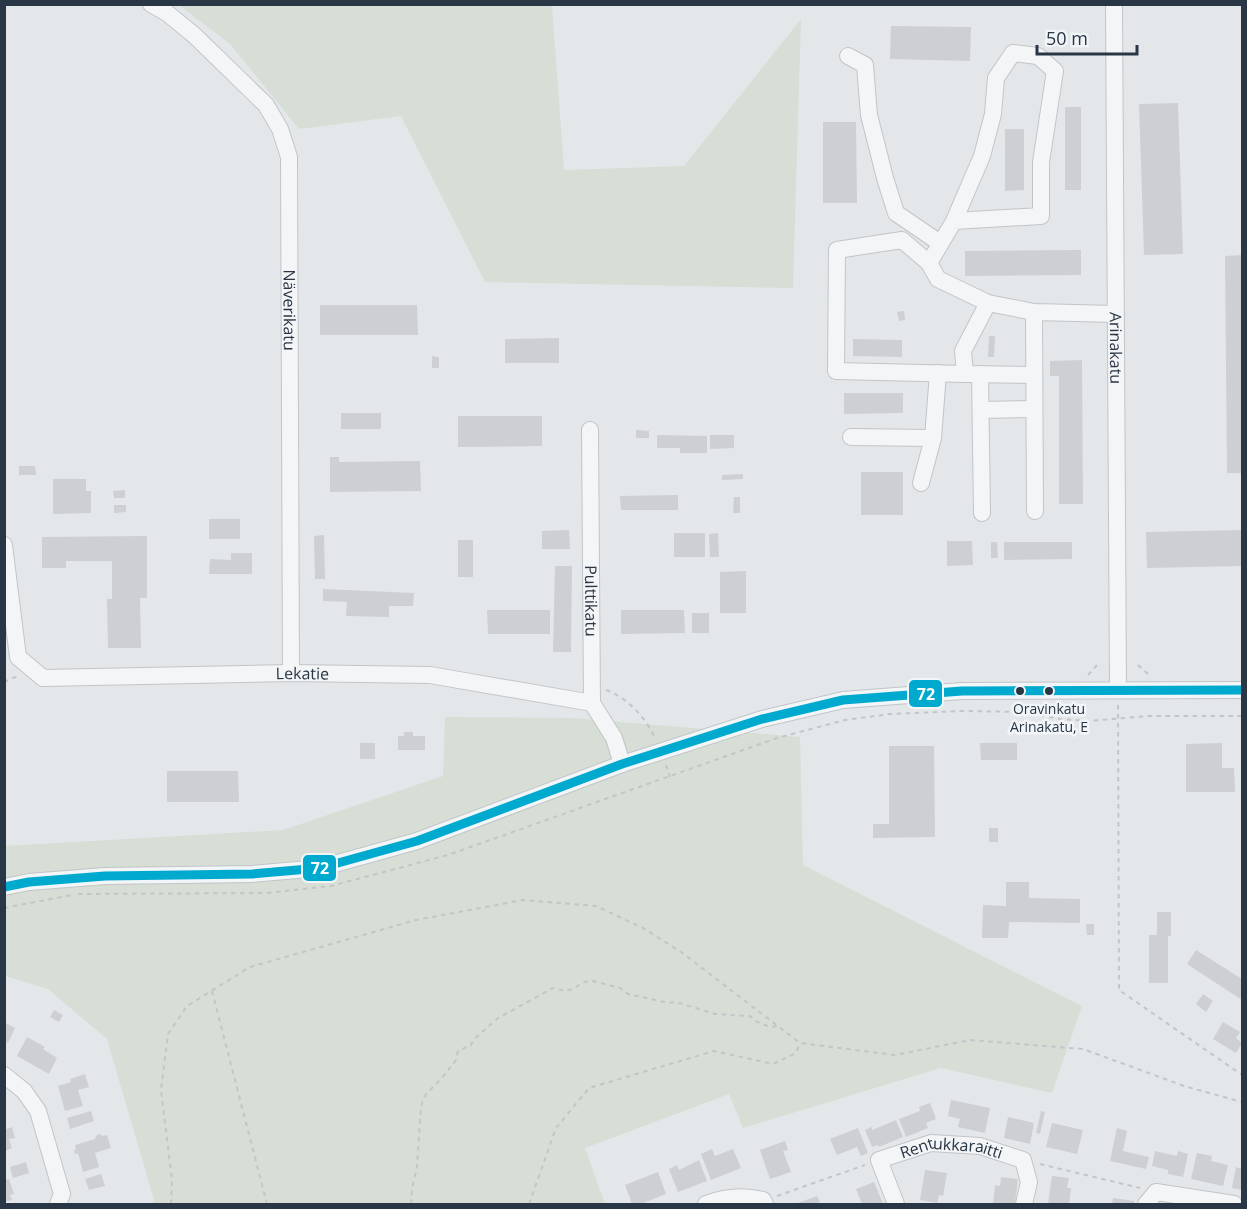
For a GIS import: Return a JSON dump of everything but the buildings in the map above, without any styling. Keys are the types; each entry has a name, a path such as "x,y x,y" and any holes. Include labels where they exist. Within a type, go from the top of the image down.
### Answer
{"street":[{"name":"Näverikatu","path":"151,4 194,35 266,105 280,129 289,157 291,673"},
{"name":"Arinakatu","path":"1114,4 1118,690"},
{"path":"929,263 954,220 982,156 993,114 996,78 1013,53 1038,56 1055,71 1041,162 1041,216 954,220"},
{"path":"848,56 866,65 869,115 896,213 940,243"},
{"path":"1034,375 836,371 837,250 902,240 929,263 938,279 988,303 1034,312 1115,314"},
{"path":"982,513 981,410 973,374 963,351 988,303"},
{"path":"1034,312 1035,511"},
{"path":"921,483 933,438 938,373"},
{"path":"981,410 1034,409"},
{"name":"Pulttikatu","path":"590,430 592,695"},
{"path":"851,437 933,438"},
{"name":"Lekatie","path":"4,545 18,657 43,678 291,673 430,675 592,695"},
{"path":"4,887 29,882 105,876 252,874 320,868 417,841 661,751 762,719 843,700 962,691 1242,690"},
{"path":"592,695 614,738 622,764"},
{"path":"4,1075 24,1091 38,1112 62,1194 58,1204"},
{"name":"Rentukkaraitti","path":"896,1204 879,1160 931,1143 980,1146 1023,1160 1029,1182 1024,1204"},
{"path":"706,1204 719,1199 747,1196 764,1202"},
{"path":"1151,1198 1234,1204"}],"path":[{"path":"1089,675 1097,665"},
{"path":"1138,666 1149,675"},
{"path":"592,695 602,689 623,699 646,723 661,751 670,777"},
{"path":"1118,690 1119,990 1242,1075"},
{"path":"4,908 74,894 266,893 331,886 448,855 777,738 845,720 890,714 994,712 1026,712 1060,719 1089,721 1118,718 1242,716"},
{"path":"171,1204 172,1180 161,1090 168,1034 187,1006 250,966 416,920 524,900 596,906 643,928 681,952 800,1043 895,1055 970,1040 1083,1049 1184,1086 1242,1102"},
{"path":"411,1204 417,1166 421,1106 426,1094 456,1060 458,1051 471,1045 473,1040 498,1018 553,988 565,991 584,982 593,981 620,988 628,994 669,1003 676,1002 715,1014 750,1017 770,1027 778,1026"},
{"path":"212,991 267,1204"},
{"path":"529,1204 556,1128 589,1088 714,1051 773,1064 796,1053 800,1043"},
{"path":"764,1202 879,1160"},
{"path":"1023,1160 1151,1198"}],"shaded area":[{"path":"179,5 552,5 564,170 684,166 801,19 793,288 485,282 401,116 299,129 230,44"},
{"path":"445,717 573,718 800,737 803,865 1082,1006 1052,1093 941,1068 743,1128 729,1094 585,1148 605,1204 152,1204 154,1200 107,1039 48,989 5,976 5,846 283,830 443,776"}],"transit line":[{"name":"72","path":"4,887 29,882 105,876 252,874 320,868 417,841 622,764 762,719 843,700 962,691 1242,690"}],"place":[{"name":"Oravinkatu Arinakatu, E","path":"1049,691"}]}
